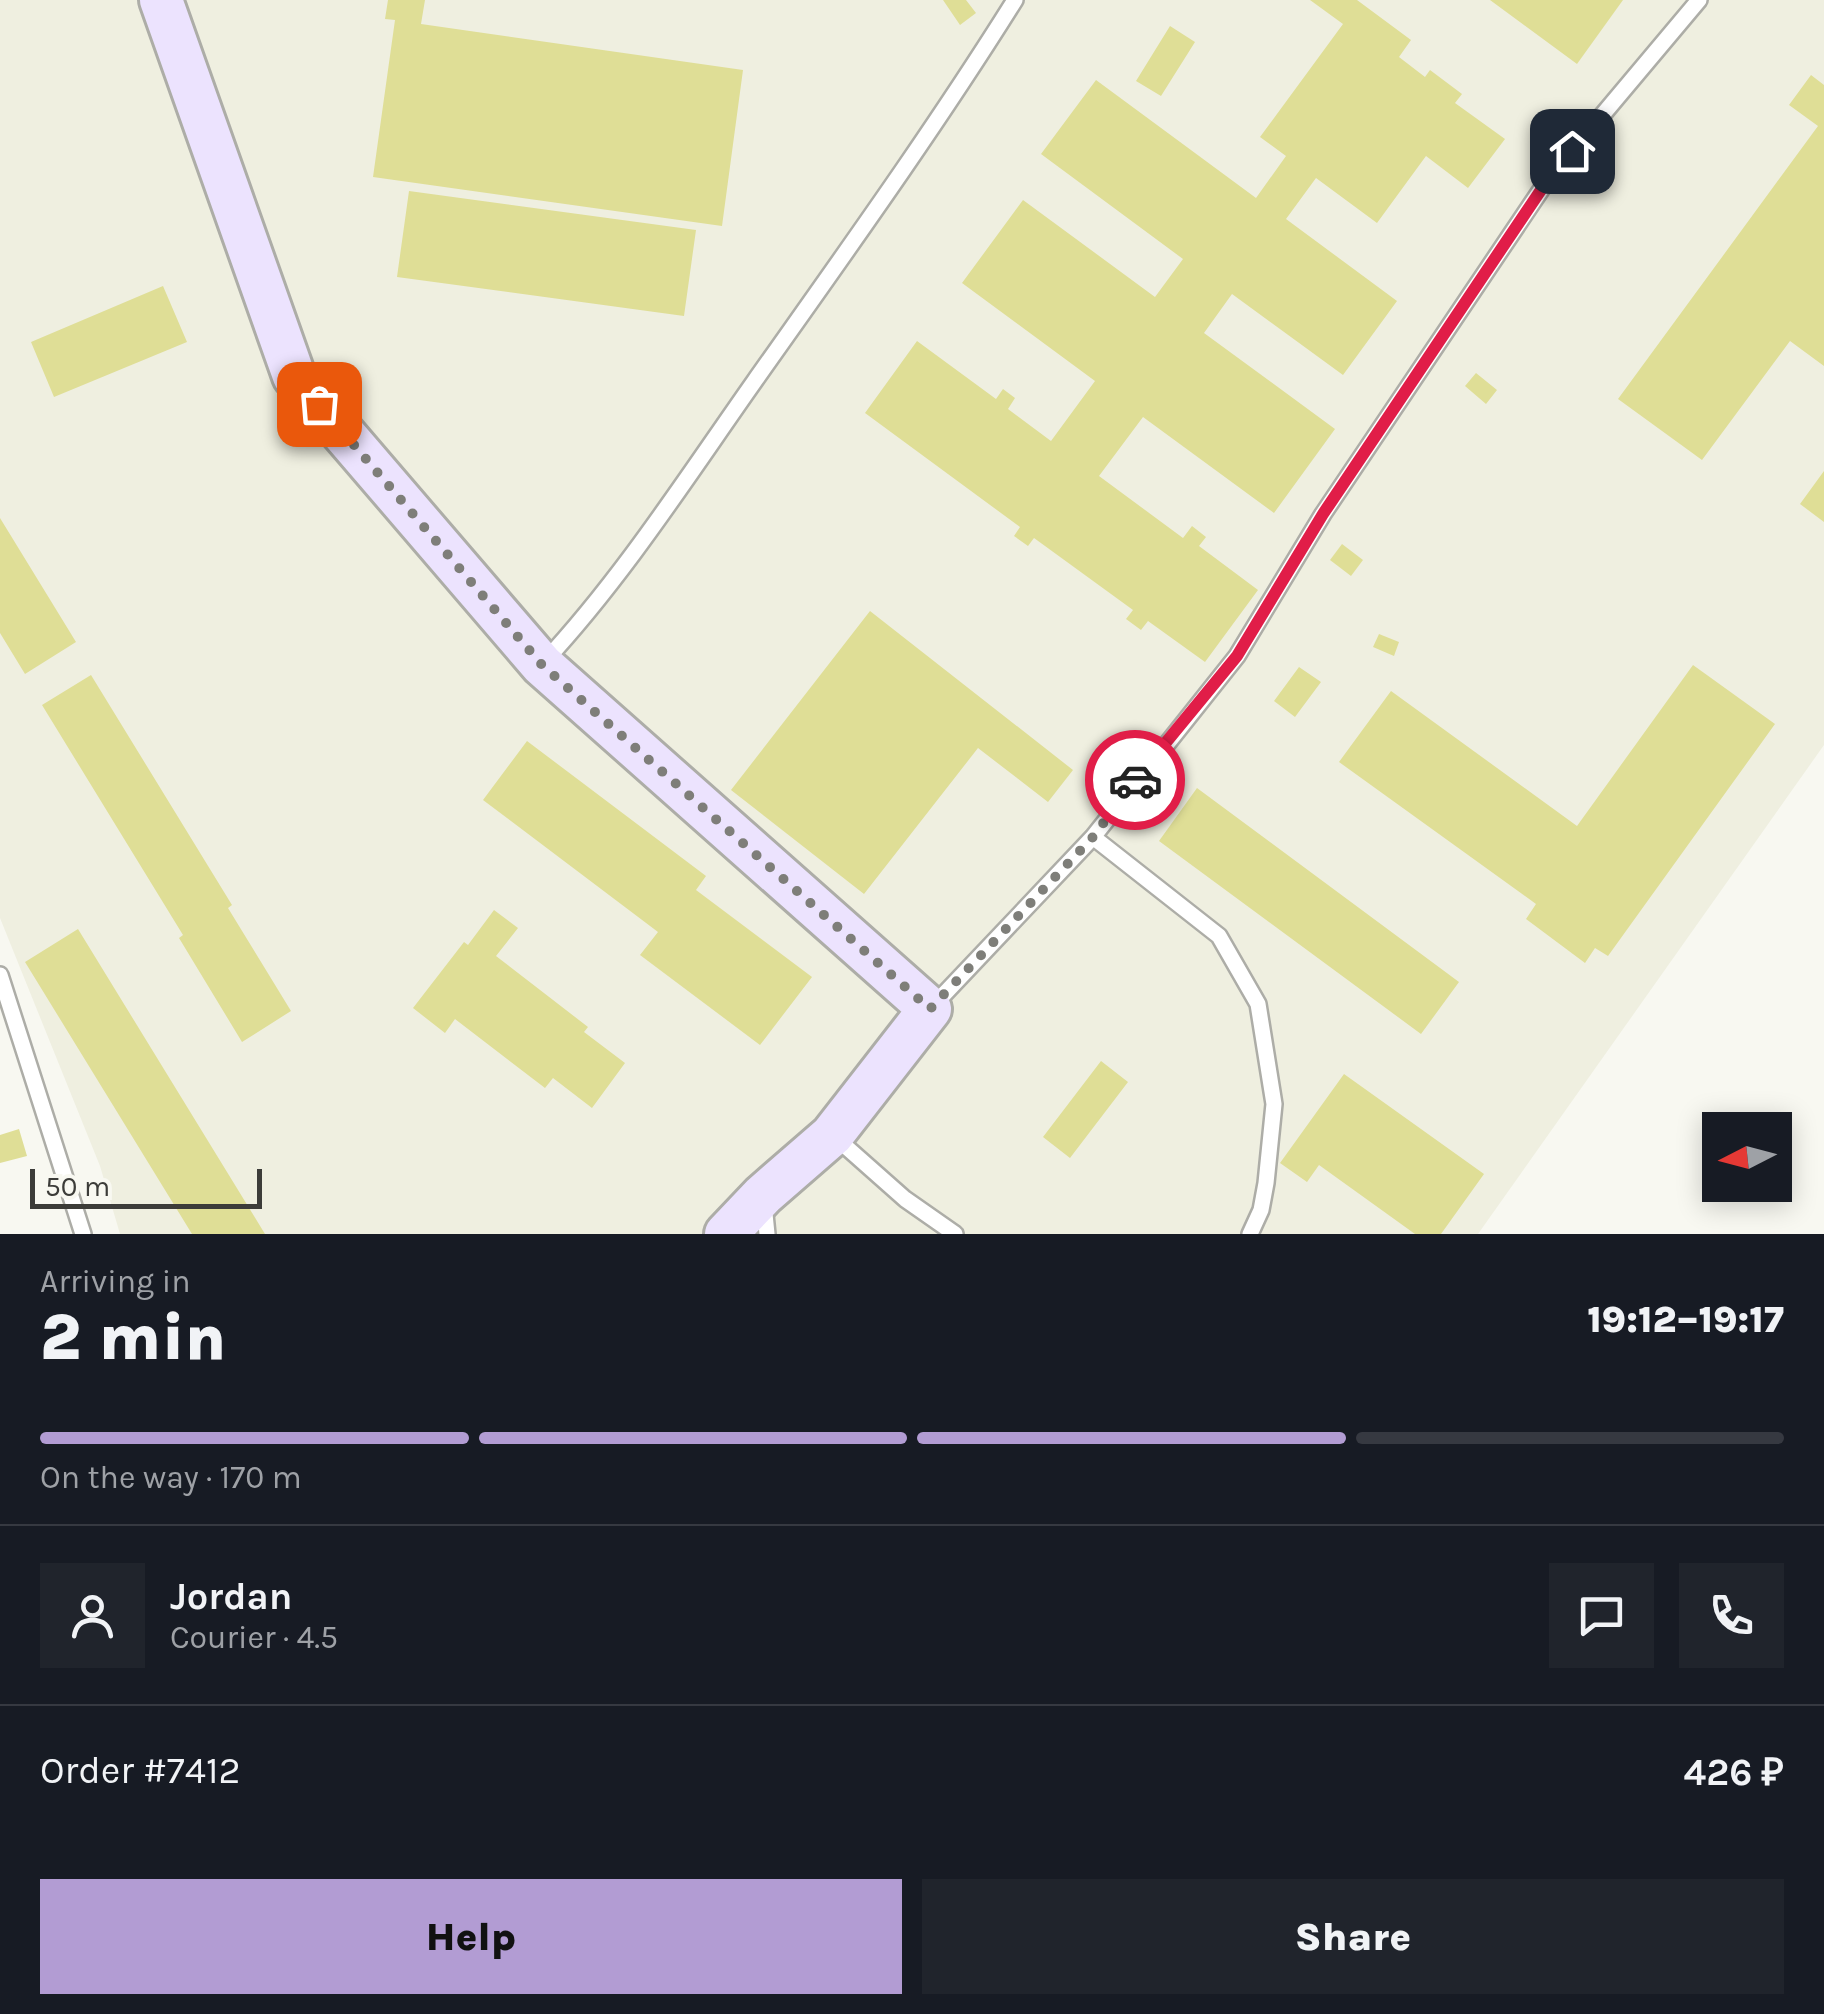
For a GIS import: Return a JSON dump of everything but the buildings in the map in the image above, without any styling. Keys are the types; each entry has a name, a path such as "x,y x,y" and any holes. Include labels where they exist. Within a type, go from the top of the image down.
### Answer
{"street":[{"path":"161,0 294,376 542,665 930,1009 765,1215 726,1234"}],"lane":[{"path":"542,665 580,624 653,525 960,88 1015,0"},
{"path":"930,1009 1093,837 1237,656 1323,514 1547,181 1699,0"},
{"path":"1093,837 1219,936 1258,1004 1274,1104 1266,1183 1261,1210 1250,1234"},
{"path":"0,975 82,1234"},
{"path":"832,1135 905,1199 956,1234"}],"shaded area":[{"path":"0,0 1824,0 1824,745 1478,1234 120,1234 100,1166 0,918"}],"way so far":[{"path":"319,404 542,665 930,1009 1093,837 1135,780"}],"route":[{"path":"1135,780 1237,656 1323,514 1547,181 1572,151"}]}
